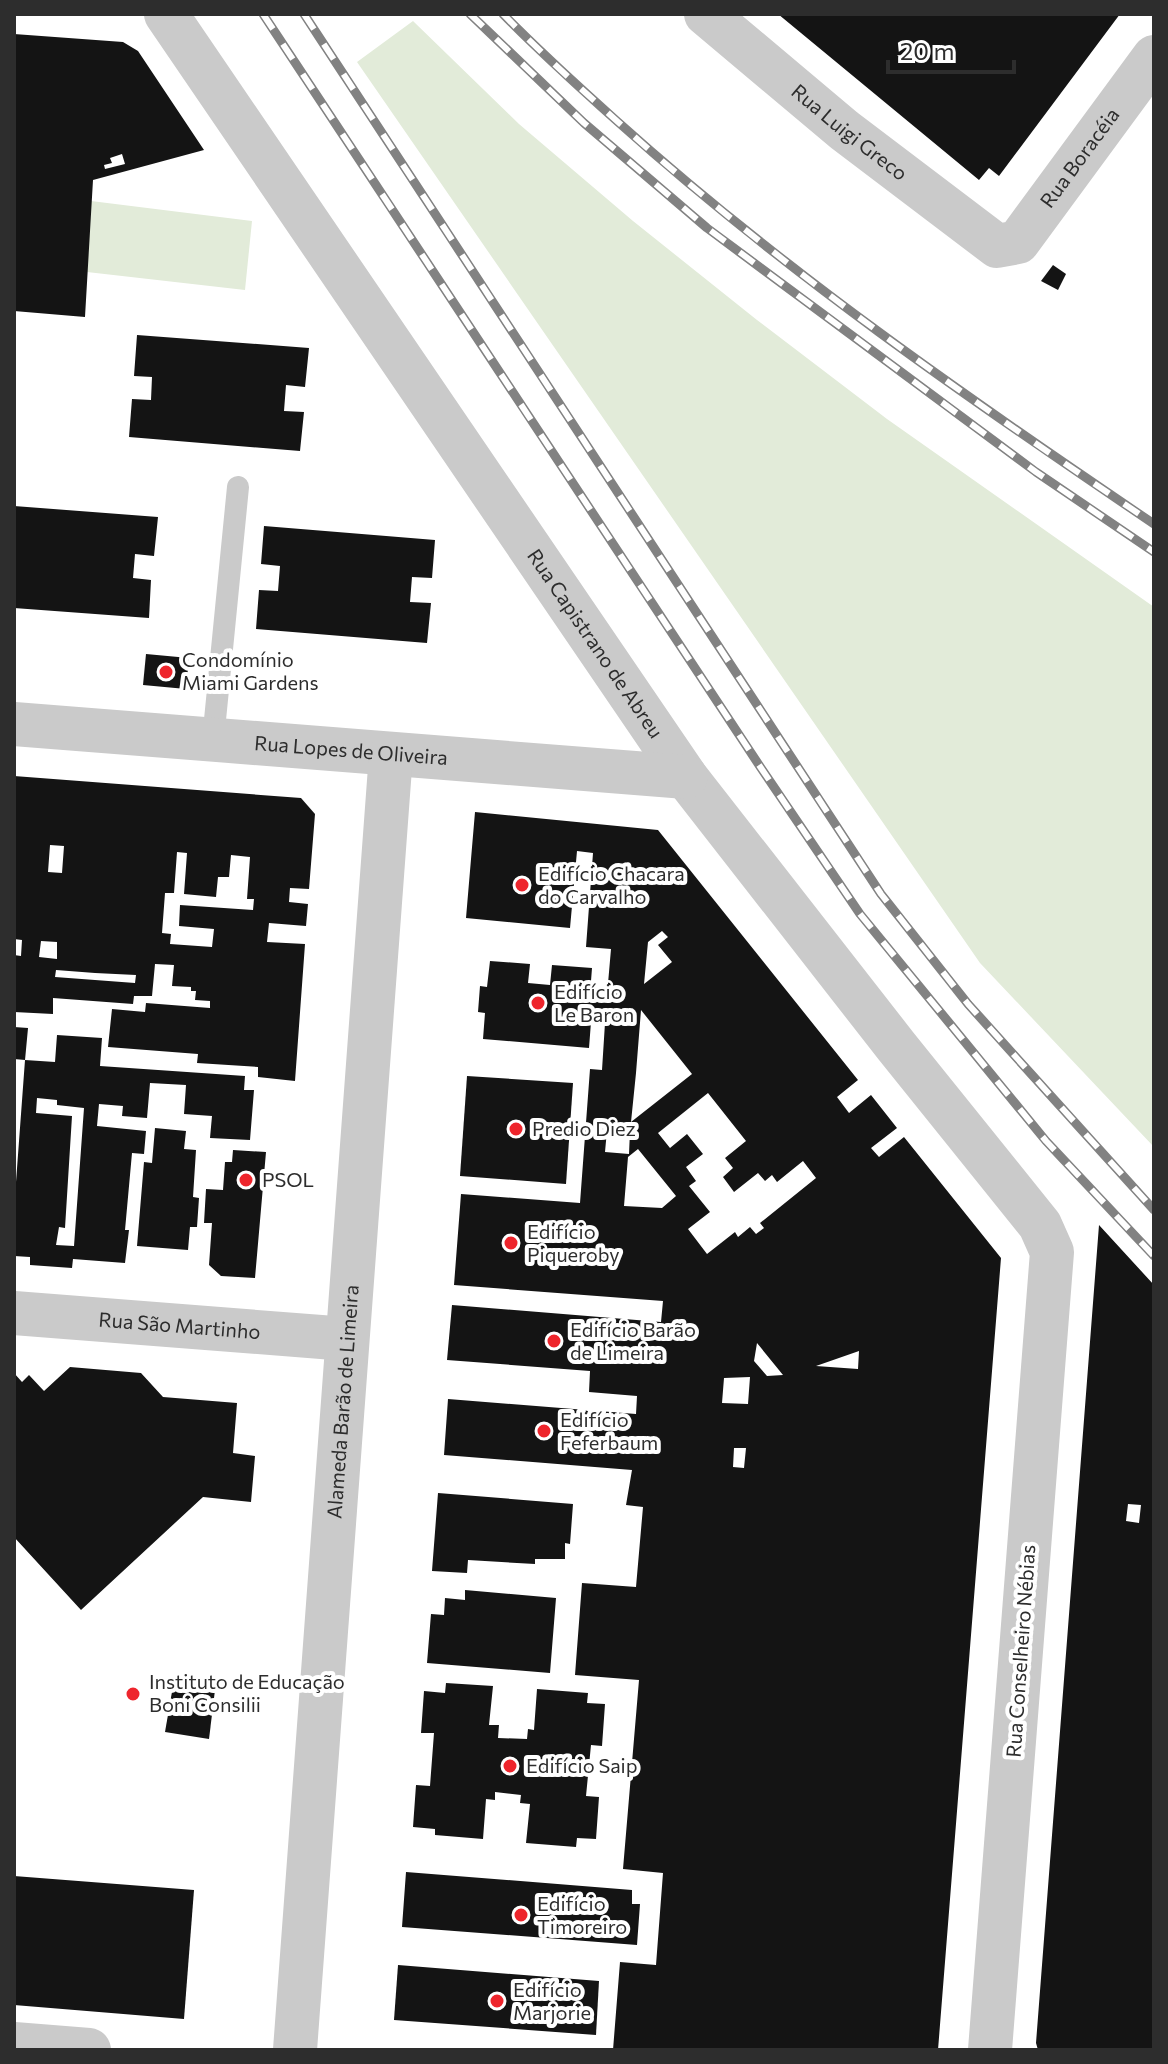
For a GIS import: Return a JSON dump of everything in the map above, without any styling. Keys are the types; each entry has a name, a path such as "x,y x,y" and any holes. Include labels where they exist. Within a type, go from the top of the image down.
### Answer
{"street":[{"name":"Rua Capistrano de Abreu","path":"166,14 686,777 1040,1225 1052,1252"},
{"name":"Rua Luigi Greco","path":"706,14 844,130 997,246"},
{"name":"Rua Boracéia","path":"997,246 1018,242 1154,57"},
{"name":"Rua Lopes de Oliveira","path":"14,724 686,777"},
{"name":"Alameda Barão de Limeira","path":"295,2050 391,754"},
{"name":"Rua Conselheiro Nébias","path":"990,2050 1052,1252"},
{"name":"Rua São Martinho","path":"14,1313 347,1339"},
{"path":"14,2044 89,2050"}],"lane":[{"path":"213,740 238,487"}],"green space":[{"path":"413,21 519,124 633,221 757,320 887,419 1154,607 1154,1147 980,963 357,62"},
{"path":"91,201 252,221 245,290 87,272"}],"building":[{"path":"778,14 1120,14 999,176 989,168 979,180"},
{"path":"14,34 123,42 138,51 204,150 93,180 85,317 14,311","holes":["122,154 125,164 105,169 104,165 112,163 110,158"]},
{"path":"1053,265 1066,274 1058,290 1041,281"},
{"path":"137,335 309,348 305,387 286,385 284,411 304,412 300,451 129,437 132,399 151,400 152,377 134,376"},
{"path":"14,506 158,517 154,556 135,554 133,578 151,580 149,618 14,608"},
{"path":"264,526 435,540 432,578 412,577 410,602 431,603 427,643 256,629 259,590 278,591 280,566 261,564"},
{"name":"Condomínio Miami Gardens","path":"146,654 189,658 186,689 143,685"},
{"path":"14,776 301,798 315,814 309,889 290,888 289,902 308,904 306,926 269,923 267,942 305,944 295,1081 258,1077 258,1067 197,1063 198,1054 108,1047 112,1009 145,1012 146,1003 210,1008 210,1001 195,1000 196,991 191,991 191,987 172,986 174,965 155,964 152,996 134,996 133,1004 53,998 53,1014 14,1012 14,955 21,956 22,940 14,939","holes":["50,845 64,846 62,873 48,872","177,852 187,853 184,894 216,897 218,877 229,877 231,855 250,857 247,899 254,899 253,910 180,905 179,926 214,929 212,947 170,944 171,934 162,933 165,893 174,893","41,941 57,942 57,959 39,957","56,970 136,975 135,983 55,977"]},
{"path":"475,812 658,830 858,1080 837,1097 849,1113 871,1095 897,1128 871,1148 879,1157 904,1137 1001,1258 938,2050 613,2050 620,1962 656,1965 663,1873 623,1869 639,1680 575,1675 582,1583 636,1587 643,1507 626,1505 632,1470 444,1455 448,1399 636,1414 637,1396 589,1392 590,1371 447,1360 452,1305 661,1322 663,1301 454,1285 461,1194 580,1203 590,1069 602,1070 605,1023 591,1022 589,1048 483,1039 485,1013 478,1012 480,986 487,987 490,961 530,964 528,983 550,985 552,965 592,968 590,994 607,995 611,949 586,947 593,853 577,851 570,928 466,918","holes":["662,931 668,937 658,945 672,962 644,984 648,942","641,1010 692,1074 631,1122 636,1073","708,1093 746,1141 725,1158 733,1168 723,1177 734,1192 758,1173 765,1181 772,1175 777,1182 803,1161 816,1178 760,1223 764,1228 756,1234 750,1227 738,1237 735,1232 707,1254 688,1229 710,1212 689,1186 696,1181 686,1167 703,1154 687,1134 670,1148 658,1133","607,1130 630,1131 629,1154 605,1152","638,1149 676,1196 662,1208 624,1206 628,1157","757,1343 783,1375 767,1376 754,1361","859,1351 858,1369 816,1366","750,1377 748,1404 722,1403 724,1378","734,1448 746,1448 744,1468 733,1467"]},
{"path":"14,1027 28,1028 25,1060 14,1059"},
{"path":"57,1035 102,1038 100,1066 245,1076 244,1090 254,1090 250,1140 210,1138 212,1116 184,1114 186,1085 150,1083 147,1118 122,1116 123,1106 99,1104 97,1126 146,1131 144,1154 132,1153 125,1263 73,1259 72,1268 30,1265 30,1257 14,1256 14,1209 25,1060 55,1062","holes":["37,1098 57,1100 57,1105 84,1108 74,1246 56,1245 59,1227 65,1228 72,1116 36,1113"]},
{"name":"Predio Diez","path":"467,1076 573,1083 566,1184 460,1176"},
{"path":"155,1128 186,1131 184,1149 196,1150 193,1197 199,1198 197,1227 190,1227 188,1250 137,1246 144,1162 152,1163"},
{"path":"233,1150 266,1152 255,1278 221,1276 209,1265 212,1223 204,1223 206,1189 223,1190 225,1162 232,1162"},
{"path":"1099,1225 1154,1285 1154,2050 1038,2050 1036,2043","holes":["1128,1504 1141,1505 1139,1523 1126,1521"]},
{"path":"70,1367 141,1373 163,1397 237,1403 233,1453 255,1456 251,1502 203,1497 81,1610 14,1537 14,1373 22,1382 29,1375 44,1391"},
{"path":"438,1493 573,1504 570,1544 565,1543 565,1559 535,1559 535,1564 468,1560 467,1573 432,1571"},
{"path":"465,1590 556,1598 550,1673 427,1663 431,1614 444,1615 445,1598 465,1600"},
{"name":"Edifício Saip","path":"446,1683 493,1686 489,1725 499,1725 498,1738 527,1739 528,1729 534,1730 537,1689 588,1693 587,1703 605,1704 602,1746 591,1745 586,1796 599,1797 596,1839 577,1838 576,1847 526,1843 530,1804 520,1803 521,1795 495,1792 495,1800 486,1799 483,1839 435,1835 435,1829 413,1827 416,1785 430,1786 434,1733 421,1733 424,1691 445,1693"},
{"path":"173,1686 215,1690 209,1739 165,1732"},
{"name":"Edifício Timoreiro","path":"406,1872 632,1890 632,1904 640,1904 637,1945 402,1927"},
{"path":"14,1876 194,1890 184,2019 14,2005"},
{"name":"Edifício Marjorie","path":"398,1965 599,1981 596,2035 394,2020"}],"railway":[{"path":"263,14 860,914 1046,1141 1154,1256"},
{"path":"304,14 881,894 968,1004 1154,1210"},
{"path":"470,14 584,123 707,228 1036,472 1154,552"},
{"path":"503,14 545,56 681,177 812,282 947,381 1154,524"}],"place":[{"name":"Condomínio Miami Gardens","path":"166,672"},
{"name":"Edifício Chacara do Carvalho","path":"522,885"},
{"name":"Edifício Le Baron","path":"538,1003"},
{"name":"Predio Diez","path":"516,1129"},
{"name":"PSOL","path":"246,1180"},
{"name":"Edifício Piqueroby","path":"511,1243"},
{"name":"Edifício Barão de Limeira","path":"554,1341"},
{"name":"Edifício Feferbaum","path":"544,1431"},
{"name":"Instituto de Educação Boni Consilii","path":"133,1694"},
{"name":"Edifício Saip","path":"510,1766"},
{"name":"Edifício Timoreiro","path":"521,1915"},
{"name":"Edifício Marjorie","path":"497,2001"}]}
